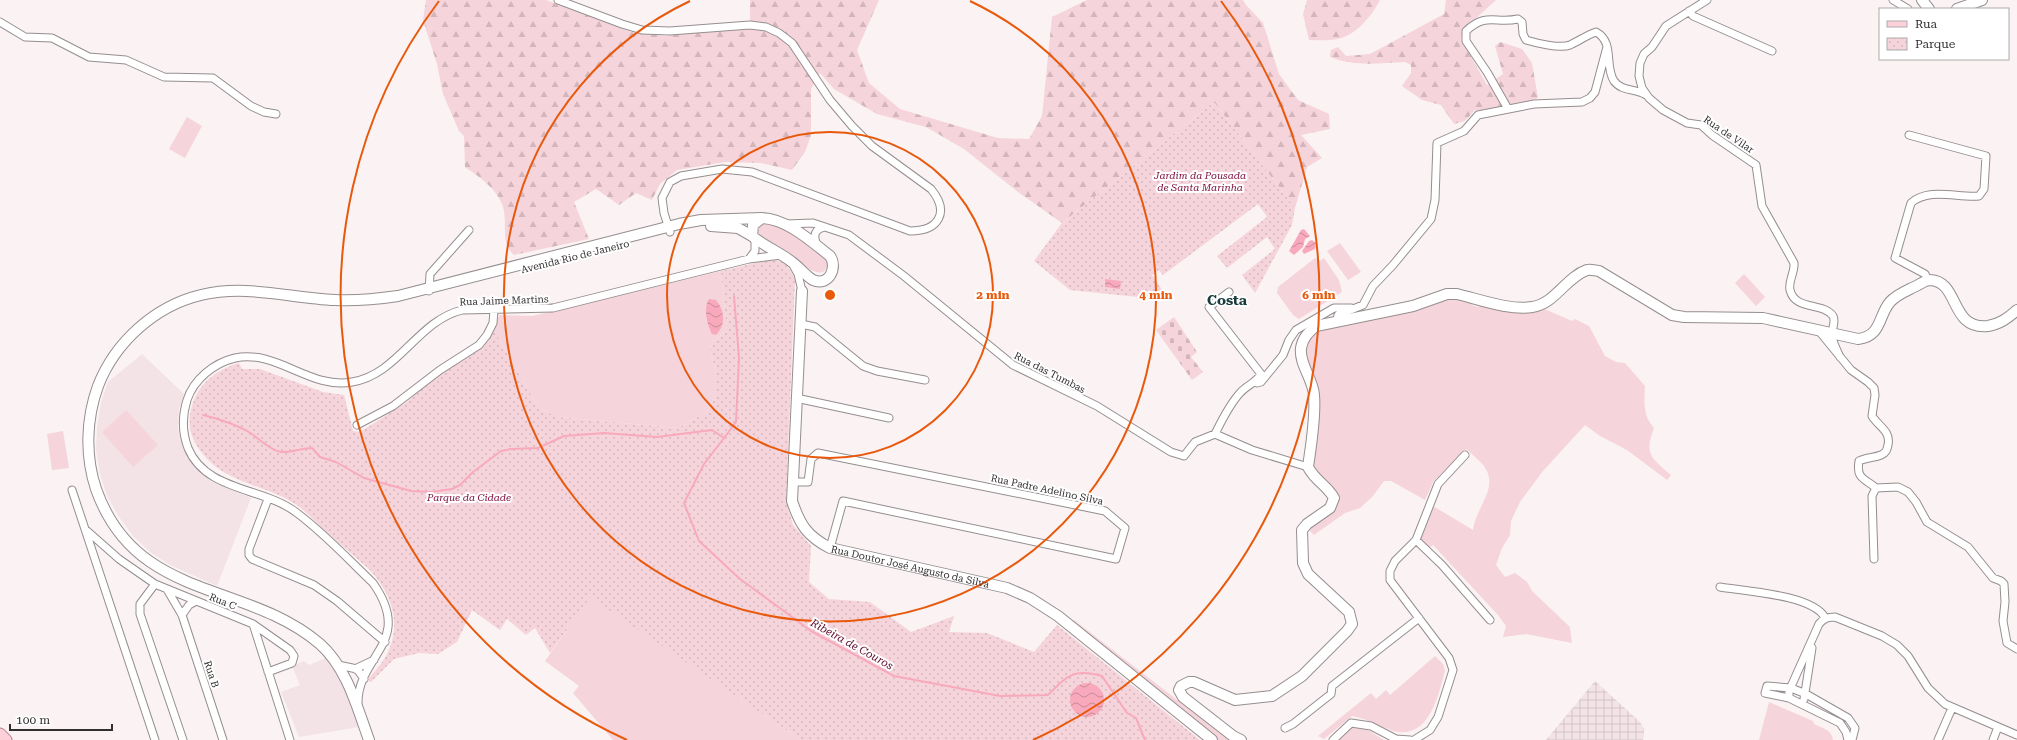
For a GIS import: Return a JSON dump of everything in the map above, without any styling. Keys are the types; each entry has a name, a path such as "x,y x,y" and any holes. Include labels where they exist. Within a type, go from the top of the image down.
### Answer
{"main road":[{"path":"0,734 2,740"},
{"path":"0,734 6,740"}],"street":[{"path":"558,0 642,30 670,31 750,25 766,27 779,33 792,43 830,100 852,126 872,146 931,188 937,196 941,214 931,227 920,231 910,230 752,172 722,169 681,176 670,182 662,198 669,229 702,220 770,218 783,224 818,246 830,256 834,264 832,273 828,278 822,281 814,280 802,291 798,274 791,262"},
{"name":"Rua de Vilar","path":"1707,0 1666,26 1652,47 1644,54 1640,63 1639,76 1642,88 1649,98 1677,119 1687,123 1701,125 1756,165 1762,206 1794,263 1790,291 1797,300 1805,305 1821,309 1832,314 1834,319 1832,334"},
{"path":"1893,0 1906,8"},
{"path":"1922,0 1928,8"},
{"path":"1961,8 1982,0"},
{"path":"1689,11 1693,16 1772,51"},
{"path":"1508,109 1487,72 1466,41 1466,31 1476,22 1498,19 1507,21 1518,19 1522,22 1523,34 1526,40 1536,43 1569,46 1596,32 1602,36 1607,47 1614,81 1621,87 1635,90 1649,98"},
{"path":"0,22 25,37 52,38 89,57 126,60 164,77 213,78 251,106 264,112 276,114"},
{"path":"1337,320 1338,315 1363,304 1373,286 1393,265 1431,219 1435,200 1437,143 1464,131 1478,115 1534,104 1582,102 1590,98 1594,92 1607,47"},
{"path":"1910,135 1986,156 1984,189 1979,196 1941,194 1918,198 1912,204 1895,258 1925,274 1928,280"},
{"path":"750,259 755,251 753,225 762,218"},
{"path":"783,224 813,223 826,227"},
{"name":"Avenida Rio de Janeiro","path":"369,740 342,669 320,644 290,622 185,582 163,570 138,552 114,525 101,502 92,477 88,448 89,422 95,395 102,375 117,352 135,331 158,313 180,302 201,295 248,290 334,300 366,300 398,296 490,278 669,229 725,226 738,228 781,255 814,280"},
{"path":"818,246 814,238 816,232 819,228 826,227"},
{"name":"Rua das Tumbas","path":"826,227 849,235 859,242 1013,365 1108,412 1171,452 1184,456 1195,442 1215,434"},
{"path":"428,289 430,274 469,230"},
{"name":"Rua Jaime Martins","path":"360,686 385,642 388,628 385,604 373,583 296,512 208,474 198,465 190,452 185,439 184,409 190,393 200,378 224,361 251,357 266,360 325,382 353,382 370,377 384,368 435,321 452,312 462,310 545,309 558,307 750,259 781,255"},
{"path":"1240,740 1183,697 1179,690 1181,686 1189,682 1194,682 1235,700 1272,696 1302,676 1347,631 1352,624 1349,612 1308,574 1303,563 1302,530 1307,524 1330,508 1334,498 1330,490 1313,477 1308,466 1314,396 1311,378 1301,359 1301,348 1306,335 1316,326 1337,320 1413,306 1447,294 1457,294 1516,307 1532,307 1545,303 1579,275 1588,270 1600,271 1672,315 1684,317 1763,318 1858,339 1868,338 1874,333 1890,302 1899,295 1928,280 1937,281 1947,288 1962,317 1970,324 1983,326 1997,324 2017,310"},
{"name":"Rua Doutor José Augusto da Silva","path":"802,291 792,501 799,522 815,540 830,548 1007,588 1030,598 1058,616 1212,740"},
{"path":"1229,292 1209,307 1261,374 1257,380 1241,392 1230,406 1215,434 1252,450 1308,466"},
{"path":"1248,387 1261,382 1283,355 1289,340 1296,330 1334,308 1352,308"},
{"path":"357,425 393,406 440,370 479,344 487,335 493,323 494,310"},
{"path":"801,324 815,327 863,366 877,371 925,380"},
{"path":"1819,331 1850,370 1874,388 1875,395 1872,416 1876,423 1886,431 1890,439 1887,450 1882,455 1859,461 1858,470 1862,479 1876,488 1898,487 1908,492 1916,502 1927,522 1968,547 1993,578 2001,580 2004,584 2005,602 2003,621 2007,643 2017,650"},
{"path":"1832,334 1833,343 1840,357"},
{"path":"796,398 889,418"},
{"name":"Rua Padre Adelino Silva","path":"792,482 808,482 811,460 818,453 1105,511 1125,528 1116,559 843,501 830,548"},
{"path":"1414,740 1430,730 1438,717 1453,670 1449,658 1390,580 1390,571 1395,561 1416,540 1438,484 1465,455"},
{"path":"1874,559 1872,496 1876,488"},
{"path":"72,490 155,740"},
{"path":"268,499 249,549 249,555 252,559 314,585 337,601 385,642"},
{"name":"Rua C","path":"85,529 119,558 156,584 253,624 290,650 294,656 292,663 268,672"},
{"path":"1416,540 1462,587 1490,620"},
{"path":"156,584 140,604 140,614 183,740"},
{"path":"1720,587 1795,598 1818,609 1825,618"},
{"name":"Rua B","path":"168,590 182,615 223,740"},
{"path":"182,615 189,605 196,601"},
{"path":"1788,698 1819,624 1825,618 1835,617 1882,636 1898,645 1908,656 1934,695 1952,708 2017,735"},
{"path":"1285,728 1293,724 1331,694 1332,686 1419,618"},
{"path":"253,624 290,740"},
{"path":"1802,704 1806,694 1813,640"},
{"path":"354,669 375,660"},
{"path":"342,669 354,669 360,671 364,679"},
{"path":"349,686 355,688 360,686"},
{"path":"358,708 358,692 360,686"},
{"path":"1848,740 1846,732 1840,723 1788,698 1765,693 1767,686 1791,688 1806,694 1848,718 1855,728 1852,740"},
{"path":"1938,740 1952,708"},
{"path":"1332,740 1351,723 1371,726 1396,739 1410,740"},
{"path":"1992,740 1998,727"}],"shaded area":[{"path":"142,354 184,394 179,409 178,429 184,450 195,468 212,482 251,498 217,586 170,565 150,552 133,536 119,517 107,496 100,474 96,450 97,427 101,403 108,382"},
{"path":"326,658 340,679 359,727 299,737 281,692 300,685 292,666 304,661 309,665"},
{"path":"1595,681 1640,722 1644,729 1643,740 1546,740"}],"green space":[{"path":"426,0 546,0 631,32 665,36 750,25 750,0 879,0 857,50 869,83 900,109 998,138 1029,139 1042,116 1052,17 1087,0 1243,0 1263,23 1279,74 1298,100 1329,114 1330,129 1301,135 1322,158 1307,167 1295,208 1214,102 1062,223 1018,192 964,149 926,127 877,114 834,89 820,73 811,89 811,135 805,152 792,170 761,163 725,162 677,170 660,184 652,200 636,193 619,205 596,189 574,202 589,239 514,255 509,250 505,238 505,217 499,198 491,187 465,167 464,136 459,131 443,94 437,64 423,20"},
{"path":"1307,0 1380,0 1373,12 1363,24 1345,37 1331,40 1309,40 1303,14"},
{"path":"1446,0 1496,0 1463,30 1461,39 1487,85 1503,74 1495,46 1500,42 1522,49 1532,63 1538,98 1497,112 1475,110 1465,121 1454,124 1441,105 1422,100 1402,86 1411,73 1411,65 1405,62 1358,63 1330,57 1331,50 1338,47 1346,56 1370,54 1444,14"},
{"name":"Jardim da Pousada de Santa Marinha","path":"1214,102 1295,208 1292,225 1255,293 1242,275 1275,249 1267,237 1227,268 1217,256 1267,217 1258,204 1163,275 1159,270 1152,275 1165,294 1161,298 1157,294 1143,303 1138,297 1070,290 1034,261 1062,223"},
{"path":"187,117 202,126 185,158 169,149"},
{"path":"765,220 801,238 817,250 828,264 825,270 815,272 801,264 784,250 761,237 757,231 758,226"},
{"path":"1340,243 1361,272 1348,280 1327,251"},
{"path":"1315,258 1320,261 1324,258 1339,280 1342,292 1299,319 1293,315 1277,293 1278,287"},
{"name":"Parque da Cidade","path":"773,259 785,263 795,278 786,501 793,525 811,546 809,582 829,599 870,602 911,632 954,616 949,632 987,633 1034,652 1057,625 1200,740 801,740 590,597 550,653 535,628 526,635 507,619 500,630 472,610 457,642 438,654 419,653 394,659 371,682 367,680 379,667 390,646 394,623 390,601 378,580 370,570 297,505 284,497 230,476 207,459 192,437 190,416 192,406 199,390 216,373 239,363 242,369 260,369 323,392 344,395 353,431 360,432 407,402 427,383 477,350 494,330 538,407 557,417 678,428 707,412 716,393 716,373 709,344 727,331 721,271"},
{"path":"721,271 727,331 709,344 716,373 716,393 707,412 678,428 557,417 538,407 494,330 499,315 532,316"},
{"path":"1744,274 1765,297 1756,306 1735,283"},
{"path":"1450,297 1469,301 1472,305 1478,307 1483,304 1542,308 1572,321 1575,319 1589,326 1605,356 1616,362 1625,363 1645,386 1646,414 1650,424 1654,428 1650,444 1651,455 1658,464 1671,475 1667,480 1627,450 1600,436 1585,425 1543,471 1520,502 1511,521 1510,535 1502,548 1496,565 1505,577 1515,573 1527,582 1532,591 1570,627 1572,643 1526,634 1503,637 1506,626 1498,615 1433,545 1429,548 1419,538 1433,506 1473,530 1488,490 1489,482 1488,474 1484,466 1466,449 1433,482 1425,500 1391,481 1384,481 1373,496 1360,508 1345,513 1314,535 1308,529 1330,514 1336,505 1330,485 1320,479 1313,466 1315,438 1305,343 1314,330"},
{"path":"1174,317 1197,352 1191,357 1203,372 1192,380 1156,330"},
{"path":"126,410 158,445 133,467 102,432"},
{"path":"63,431 69,468 52,470 47,434"},
{"path":"590,596 801,740 613,740 573,693 579,686 545,661"},
{"path":"1074,620 1229,740 1219,740 1071,622"},
{"path":"1435,656 1443,664 1445,671 1439,692 1430,713 1424,722 1416,729 1406,732 1393,731 1352,716 1324,739 1318,736 1371,693 1376,699 1386,690 1390,695"},
{"path":"1769,702 1813,721 1814,724 1829,732 1833,740 1759,740"},
{"path":"1363,727 1384,740 1337,740 1348,729"}],"water":[{"path":"1304,229 1310,236 1305,239 1303,247 1294,255 1289,251 1301,230"},
{"path":"1312,240 1316,243 1315,249 1304,254 1302,251 1309,241"},
{"path":"1105,279 1121,281 1120,289 1105,287"},
{"path":"709,299 716,300 723,313 723,322 716,335 712,334 707,321 706,307"},
{"path":"1087,683 1093,684 1099,688 1103,694 1103,706 1099,712 1093,716 1087,717 1081,716 1075,712 1071,706 1070,700 1071,694 1075,688 1081,684"}],"waterway":[{"name":"Ribeira de Couros","path":"724,438 736,422 739,358 734,296"},
{"name":"Ribeira de Couros","path":"203,415 222,420 241,428 277,451 289,452 312,448 320,457 336,462 364,478 411,491 431,492 452,489 460,485 473,472 501,451 538,448 564,436 604,433 657,437 712,430 724,438 704,464 684,503 699,541 740,579 811,631 894,676 1000,696 1048,695 1071,675 1084,673 1102,676 1127,713 1136,718 1145,740"}],"district":[{"name":"Costa","path":"1227,300"}]}
